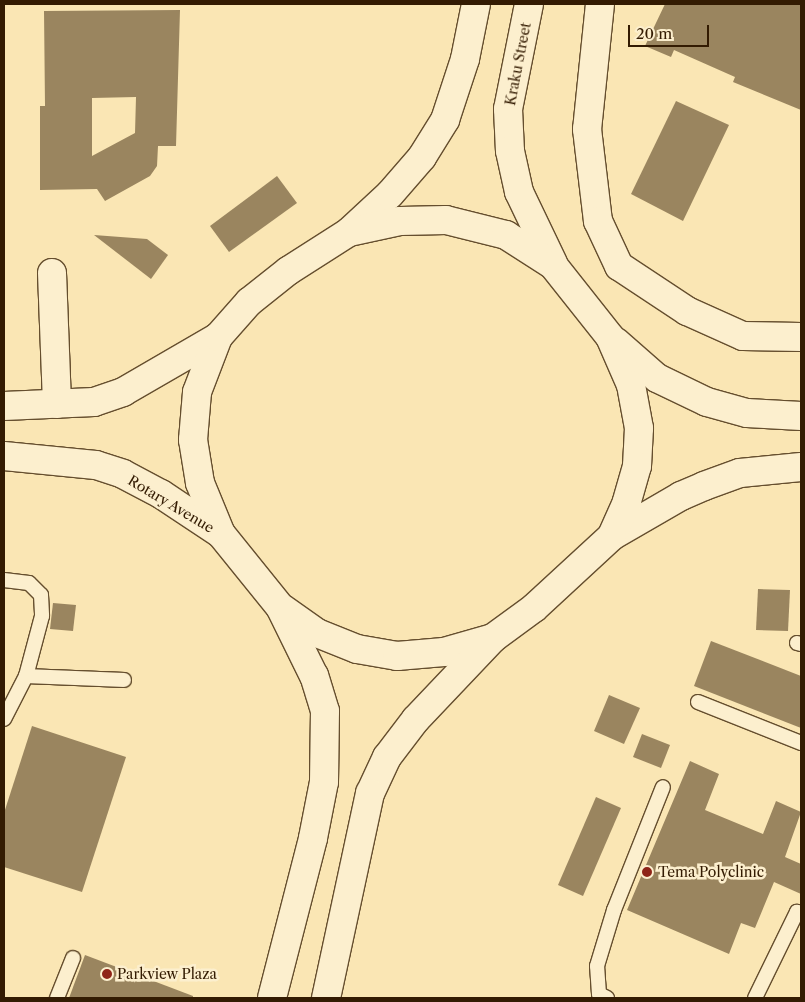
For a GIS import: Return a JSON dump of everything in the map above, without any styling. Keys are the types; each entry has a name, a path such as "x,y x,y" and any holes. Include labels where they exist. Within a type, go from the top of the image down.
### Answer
{"main road":[{"path":"4,406 94,402 123,392 218,336 249,302 288,271 349,232 390,194 422,157 445,120 465,59 476,4"},
{"name":"Kraku Street","path":"529,4 508,109 510,151 519,192 553,265"},
{"path":"600,4 593,50 589,147 598,221 619,266 687,311 743,336 801,337"},
{"path":"349,232 400,221 446,220 506,235 553,265 610,337 657,378 707,402 747,414 801,416"},
{"path":"52,273 57,404"},
{"path":"218,336 197,392 193,440 200,483 221,534 280,607 314,676 325,711 327,740 324,782 313,838 272,998"},
{"path":"610,337 631,385 639,428 637,466 627,502 612,536"},
{"name":"Rotary Avenue","path":"4,456 88,464 123,474 161,494 221,534"},
{"path":"326,998 359,839 374,784 387,757 416,719 493,638 534,608 612,536 681,496 704,486 740,473 801,467"},
{"path":"280,607 317,633 358,649 396,656 444,652 493,638"}],"lane":[{"path":"4,580 29,583 40,595 42,616 26,676 4,719"},
{"path":"26,676 124,680"},
{"path":"698,702 801,744"},
{"path":"607,998 599,994 597,966 614,910 663,787"},
{"path":"755,998 797,912 801,913"},
{"path":"57,998 73,958"}],"building":[{"path":"665,4 801,4 801,110 733,82 735,77 674,50 671,57 645,46"},
{"path":"180,10 176,146 158,146 157,166 150,176 105,201 97,189 40,190 40,106 45,106 44,11","holes":["136,97 135,133 92,156 92,98"]},
{"path":"676,101 729,125 683,221 631,194"},
{"path":"277,176 297,203 229,252 210,226"},
{"path":"94,235 147,239 168,255 151,279"},
{"path":"758,589 790,590 788,631 756,630"},
{"path":"53,603 76,605 73,631 50,629"},
{"path":"711,641 801,676 801,728 694,686"},
{"path":"609,695 640,708 624,744 594,731"},
{"path":"32,726 126,757 82,892 4,867 4,813"},
{"path":"642,734 670,745 661,768 633,757"},
{"path":"690,761 719,774 705,810 763,834 776,801 801,812 785,857 801,864 801,894 774,882 755,928 741,923 729,954 627,910"},
{"path":"596,797 621,808 583,896 558,885"},
{"name":"Parkview Plaza","path":"85,955 193,996 193,998 69,998"}],"place":[{"name":"Tema Polyclinic","path":"647,872"},
{"name":"Parkview Plaza","path":"107,974"}]}
